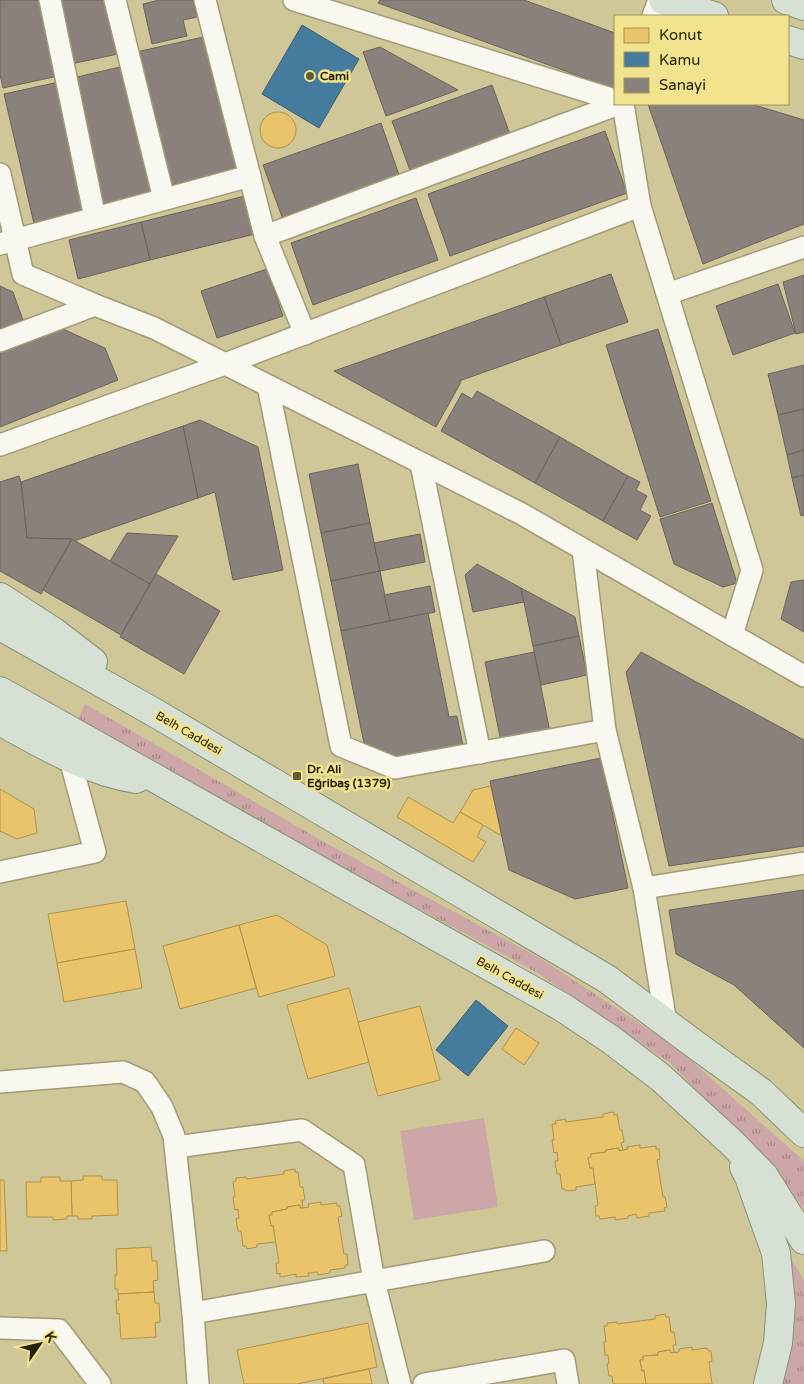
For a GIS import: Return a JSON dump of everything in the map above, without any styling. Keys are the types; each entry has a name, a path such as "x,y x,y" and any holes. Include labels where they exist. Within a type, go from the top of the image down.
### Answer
{"main road":[{"path":"663,0 711,15"},
{"path":"786,0 804,6"},
{"path":"789,40 804,45"},
{"name":"Belh Caddesi","path":"0,597 54,632 91,660 150,710"},
{"name":"Belh Caddesi","path":"0,626 150,710 607,979 761,1092 804,1133"},
{"name":"Belh Caddesi","path":"0,691 562,1007 610,1039 660,1077 732,1143 764,1176 804,1240"},
{"name":"Belh Caddesi","path":"0,721 70,759 133,779 162,783"},
{"path":"732,1143 749,1177 776,1253 781,1304 778,1343 768,1384"}],"street":[{"path":"50,0 95,218"},
{"path":"115,0 164,199"},
{"path":"205,0 265,236 305,334"},
{"path":"294,0 614,100"},
{"path":"653,15 659,0"},
{"path":"265,236 618,105"},
{"path":"621,105 640,206 752,570 732,635"},
{"path":"0,174 8,242 23,274 154,328 520,513 804,676"},
{"path":"8,242 250,176"},
{"path":"0,445 225,364 640,206"},
{"path":"667,294 804,247"},
{"path":"0,341 95,305"},
{"path":"268,386 341,746 395,768 605,730"},
{"path":"421,464 480,753"},
{"path":"583,550 605,730 644,888 666,1023"},
{"path":"0,872 95,852 70,759"},
{"path":"644,888 804,863"},
{"path":"0,1082 124,1072 145,1082 162,1107 174,1136 176,1147 193,1313 198,1384"},
{"path":"176,1147 302,1130 354,1165 374,1281 400,1384"},
{"path":"193,1313 544,1251"},
{"path":"0,1328 59,1330 100,1384"},
{"path":"424,1384 564,1360 568,1384"}],"green space":[{"path":"85,704 324,842 540,958 677,1048 804,1161 804,1209 779,1176 670,1063 536,972 77,722"},
{"path":"484,1118 498,1207 414,1220 400,1131"},
{"path":"790,1256 804,1281 804,1384 777,1384"}],"building: Konut":[{"path":"278,112 291,117 296,130 291,143 278,148 265,143 260,130 265,117"},
{"path":"491,786 502,836 460,812 473,790"},
{"path":"0,789 34,809 37,833 17,839 0,831"},
{"path":"408,797 453,823 460,812 483,825 477,837 486,842 473,862 397,817"},
{"path":"126,901 135,949 57,963 48,914"},
{"path":"277,915 327,945 335,976 259,997 239,925"},
{"path":"239,925 256,988 180,1009 163,946"},
{"path":"135,949 142,988 64,1002 57,963"},
{"path":"349,988 369,1062 308,1079 287,1005"},
{"path":"420,1006 440,1080 378,1096 358,1022"},
{"path":"516,1028 539,1043 524,1065 502,1049"},
{"path":"614,1112 614,1115 617,1114 620,1130 622,1130 624,1142 621,1143 623,1150 619,1151 619,1148 591,1154 591,1157 588,1158 590,1168 593,1168 595,1184 576,1187 576,1190 566,1191 562,1189 560,1174 557,1174 555,1161 558,1161 557,1152 554,1153 552,1124 556,1124 555,1121 566,1119 566,1122 603,1117 603,1114"},
{"path":"640,1145 640,1148 656,1146 656,1149 659,1149 660,1159 657,1160 663,1197 665,1197 667,1207 664,1208 665,1211 649,1213 649,1216 637,1218 636,1214 628,1216 628,1218 615,1220 615,1217 600,1219 599,1216 596,1216 595,1206 598,1205 593,1168 590,1168 588,1158 591,1157 591,1154 606,1152 606,1150 619,1148 619,1151 628,1149 627,1147"},
{"path":"295,1169 295,1172 298,1172 300,1187 303,1187 305,1200 302,1200 303,1208 300,1208 300,1205 272,1212 272,1215 269,1215 276,1242 257,1244 257,1247 247,1249 246,1246 243,1246 241,1231 238,1231 236,1219 239,1218 238,1209 235,1210 233,1182 236,1181 236,1178 246,1177 247,1179 284,1174 284,1171"},
{"path":"83,1176 102,1176 102,1180 117,1180 118,1215 92,1216 92,1219 78,1219 78,1216 72,1216 71,1181 83,1180"},
{"path":"41,1177 60,1177 60,1181 71,1181 72,1216 67,1216 67,1219 53,1220 53,1217 27,1217 26,1182 41,1182"},
{"path":"0,1180 4,1180 7,1251 0,1251"},
{"path":"321,1202 321,1205 337,1203 337,1206 340,1206 342,1216 338,1217 344,1254 347,1254 348,1265 345,1265 345,1268 330,1270 330,1273 318,1275 317,1272 308,1273 309,1276 296,1277 296,1274 280,1277 280,1273 277,1274 276,1263 279,1263 273,1225 271,1226 269,1215 272,1215 272,1212 287,1209 287,1207 300,1205 300,1208 303,1208 309,1207 308,1204"},
{"path":"151,1247 152,1261 157,1261 158,1280 153,1281 154,1292 118,1294 118,1289 115,1289 115,1275 117,1275 116,1249"},
{"path":"154,1292 155,1303 159,1303 160,1322 155,1323 156,1337 121,1339 116,1300 119,1300 118,1294"},
{"path":"665,1314 666,1317 669,1317 671,1332 674,1332 676,1345 673,1345 674,1352 671,1353 670,1350 658,1352 658,1355 643,1356 643,1360 640,1360 646,1384 613,1384 612,1376 609,1376 608,1355 605,1355 604,1326 607,1326 607,1323 617,1322 617,1324 655,1319 655,1316"},
{"path":"368,1323 377,1367 297,1384 244,1384 237,1350"},
{"path":"692,1347 692,1350 707,1348 708,1351 711,1351 712,1361 709,1362 712,1384 646,1384 640,1360 643,1360 643,1356 658,1355 658,1352 670,1350 671,1353 679,1352 679,1349"},
{"path":"369,1369 372,1384 324,1384 323,1379"}],"building: Kamu":[{"name":"Cami","path":"302,25 359,59 319,128 262,94"},
{"path":"476,1000 508,1026 468,1076 436,1050"}],"building: Sanayi":[{"path":"0,0 40,0 58,76 3,88 0,75"},
{"path":"51,0 111,0 118,54 66,65"},
{"path":"159,0 193,0 197,17 183,20 187,36 152,44 143,4"},
{"path":"380,0 524,0 614,33 614,89 378,3"},
{"path":"208,36 239,170 167,186 136,52"},
{"path":"380,47 458,90 386,116 363,52"},
{"path":"124,66 155,201 104,212 73,78"},
{"path":"59,82 90,215 35,228 4,94"},
{"path":"492,85 511,137 411,173 392,121"},
{"path":"648,105 754,105 804,120 804,224 703,264"},
{"path":"381,123 399,175 282,217 263,165"},
{"path":"605,131 627,193 450,256 428,194"},
{"path":"249,195 259,233 150,260 141,222"},
{"path":"416,198 438,260 313,305 291,243"},
{"path":"141,222 150,260 78,279 69,240"},
{"path":"267,269 283,316 217,338 201,291"},
{"path":"611,274 628,322 561,345 544,297"},
{"path":"804,275 804,332 796,334 783,282"},
{"path":"778,284 795,333 733,355 716,306"},
{"path":"0,286 13,292 25,326 0,336"},
{"path":"544,297 561,345 459,381 461,382 436,427 334,371"},
{"path":"56,326 105,348 118,380 0,427 0,349"},
{"path":"658,329 711,501 660,517 606,345"},
{"path":"804,365 804,409 778,415 768,374"},
{"path":"477,391 560,437 535,483 441,431 462,393 472,399"},
{"path":"804,409 804,450 787,455 778,415"},
{"path":"200,420 258,447 283,570 233,580 215,492 198,498 183,426"},
{"path":"183,426 198,498 74,541 72,539 27,538 21,482"},
{"path":"560,437 628,476 603,521 535,483"},
{"path":"804,450 804,475 792,478 787,455"},
{"path":"358,464 370,523 321,533 309,474"},
{"path":"804,475 804,515 801,516 792,478"},
{"path":"19,476 27,538 72,539 41,594 0,571 0,482"},
{"path":"628,476 640,482 636,490 647,496 640,510 651,516 637,540 603,521"},
{"path":"712,503 737,583 723,587 674,564 660,519"},
{"path":"370,523 380,571 331,581 321,533"},
{"path":"127,533 178,536 150,584 110,561"},
{"path":"420,534 425,562 380,571 374,543"},
{"path":"72,539 150,584 121,635 43,590"},
{"path":"477,564 521,588 524,602 473,612 465,575"},
{"path":"380,571 390,621 341,631 331,581"},
{"path":"156,574 220,611 184,674 120,637"},
{"path":"804,580 804,632 781,619 791,582"},
{"path":"430,586 435,612 390,621 384,595"},
{"path":"521,588 575,617 579,636 533,646"},
{"path":"428,613 449,717 457,716 463,746 394,760 364,743 341,631"},
{"path":"579,636 587,675 541,685 533,646"},
{"path":"534,652 550,732 501,742 485,662"},
{"path":"641,652 804,740 804,846 669,866 626,672"},
{"path":"601,758 628,888 575,899 509,870 490,781"},
{"path":"804,890 804,1048 734,985 676,954 669,910"}],"place":[{"name":"Cami","path":"310,76"},
{"name":"Dr. Ali Eğribaş (1379)","path":"297,776"}]}
